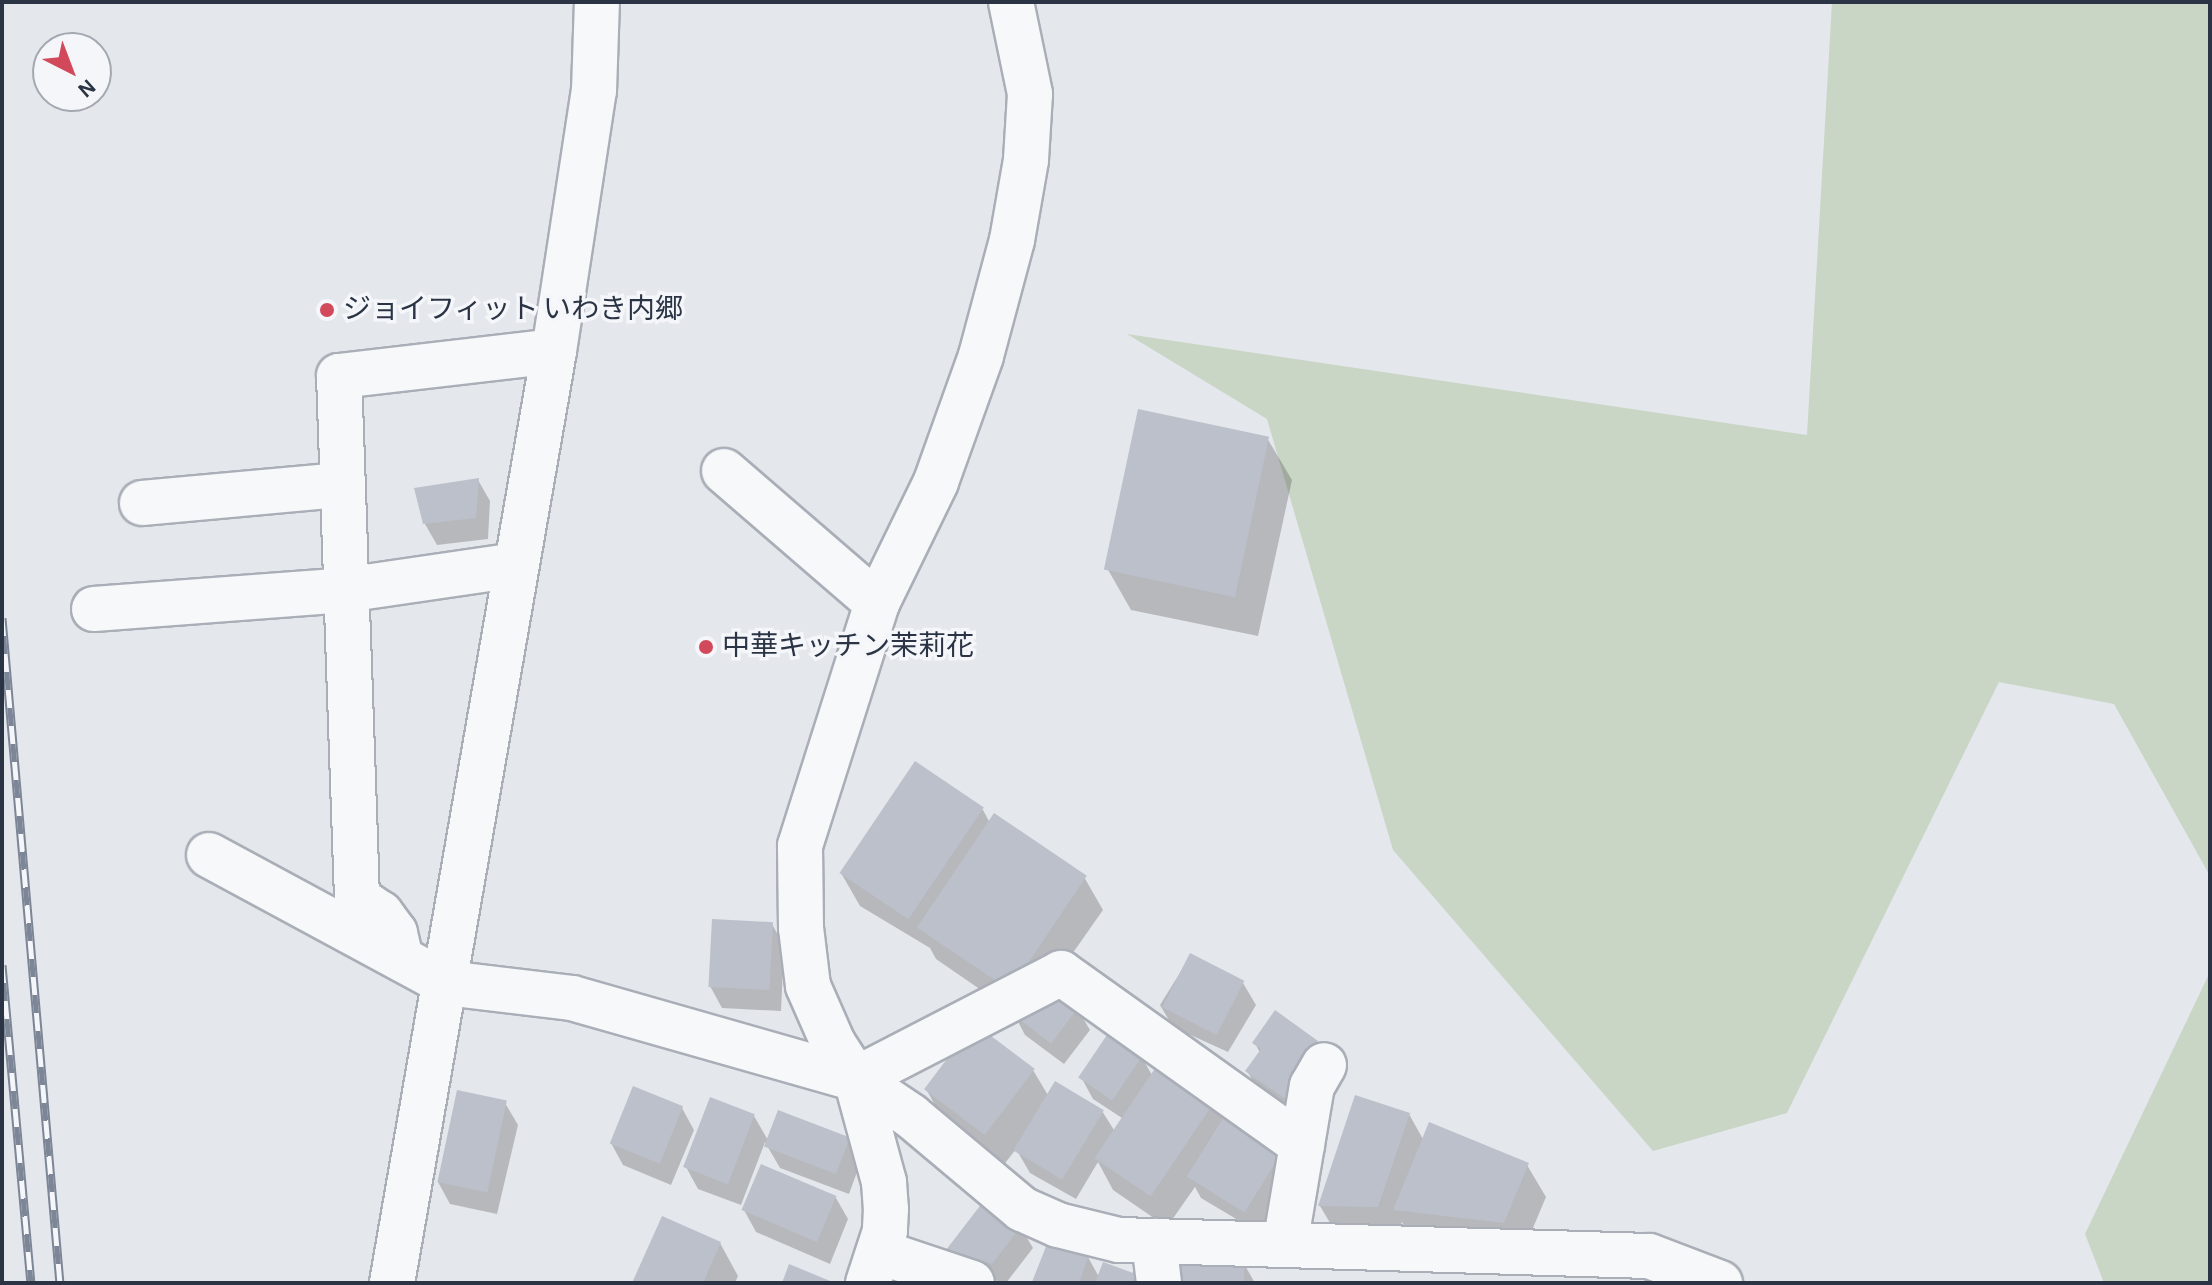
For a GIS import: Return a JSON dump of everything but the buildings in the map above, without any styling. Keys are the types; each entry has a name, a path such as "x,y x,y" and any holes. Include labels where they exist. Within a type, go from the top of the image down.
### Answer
{"street":[{"path":"392,1283 554,351 594,91 597,2"},
{"path":"972,1283 874,1267 885,1231 884,1182 856,1079 833,1043 808,986 801,928 800,846 877,603 936,482 981,356 1012,240 1026,160 1030,94 1011,2"},
{"path":"401,959 388,923 357,898 339,376 554,351"},
{"path":"724,471 877,603"},
{"path":"142,503 341,485"},
{"path":"94,609 345,590 516,565"},
{"path":"209,855 446,983 572,998 856,1079 937,1137 1022,1209 1058,1225 1119,1240 1156,1262 1285,1245 1649,1256 1720,1283"},
{"path":"856,1079 1061,973 1302,1145"},
{"path":"1285,1245 1312,1086 1324,1065"},
{"path":"884,1182 900,1148 937,1137"}],"green space":[{"path":"1832,2 2210,2 2210,876 2114,704 1999,682 1787,1113 1653,1151 1393,850 1267,419 1127,334 1807,435"},
{"path":"2210,972 2210,1283 2104,1283 2085,1234"}],"railway":[{"path":"2,618 60,1283"},
{"path":"2,965 31,1283"}],"place":[{"name":"ジョイフィット いわき内郷","path":"327,310"},
{"name":"中華キッチン茉莉花","path":"706,647"}]}
